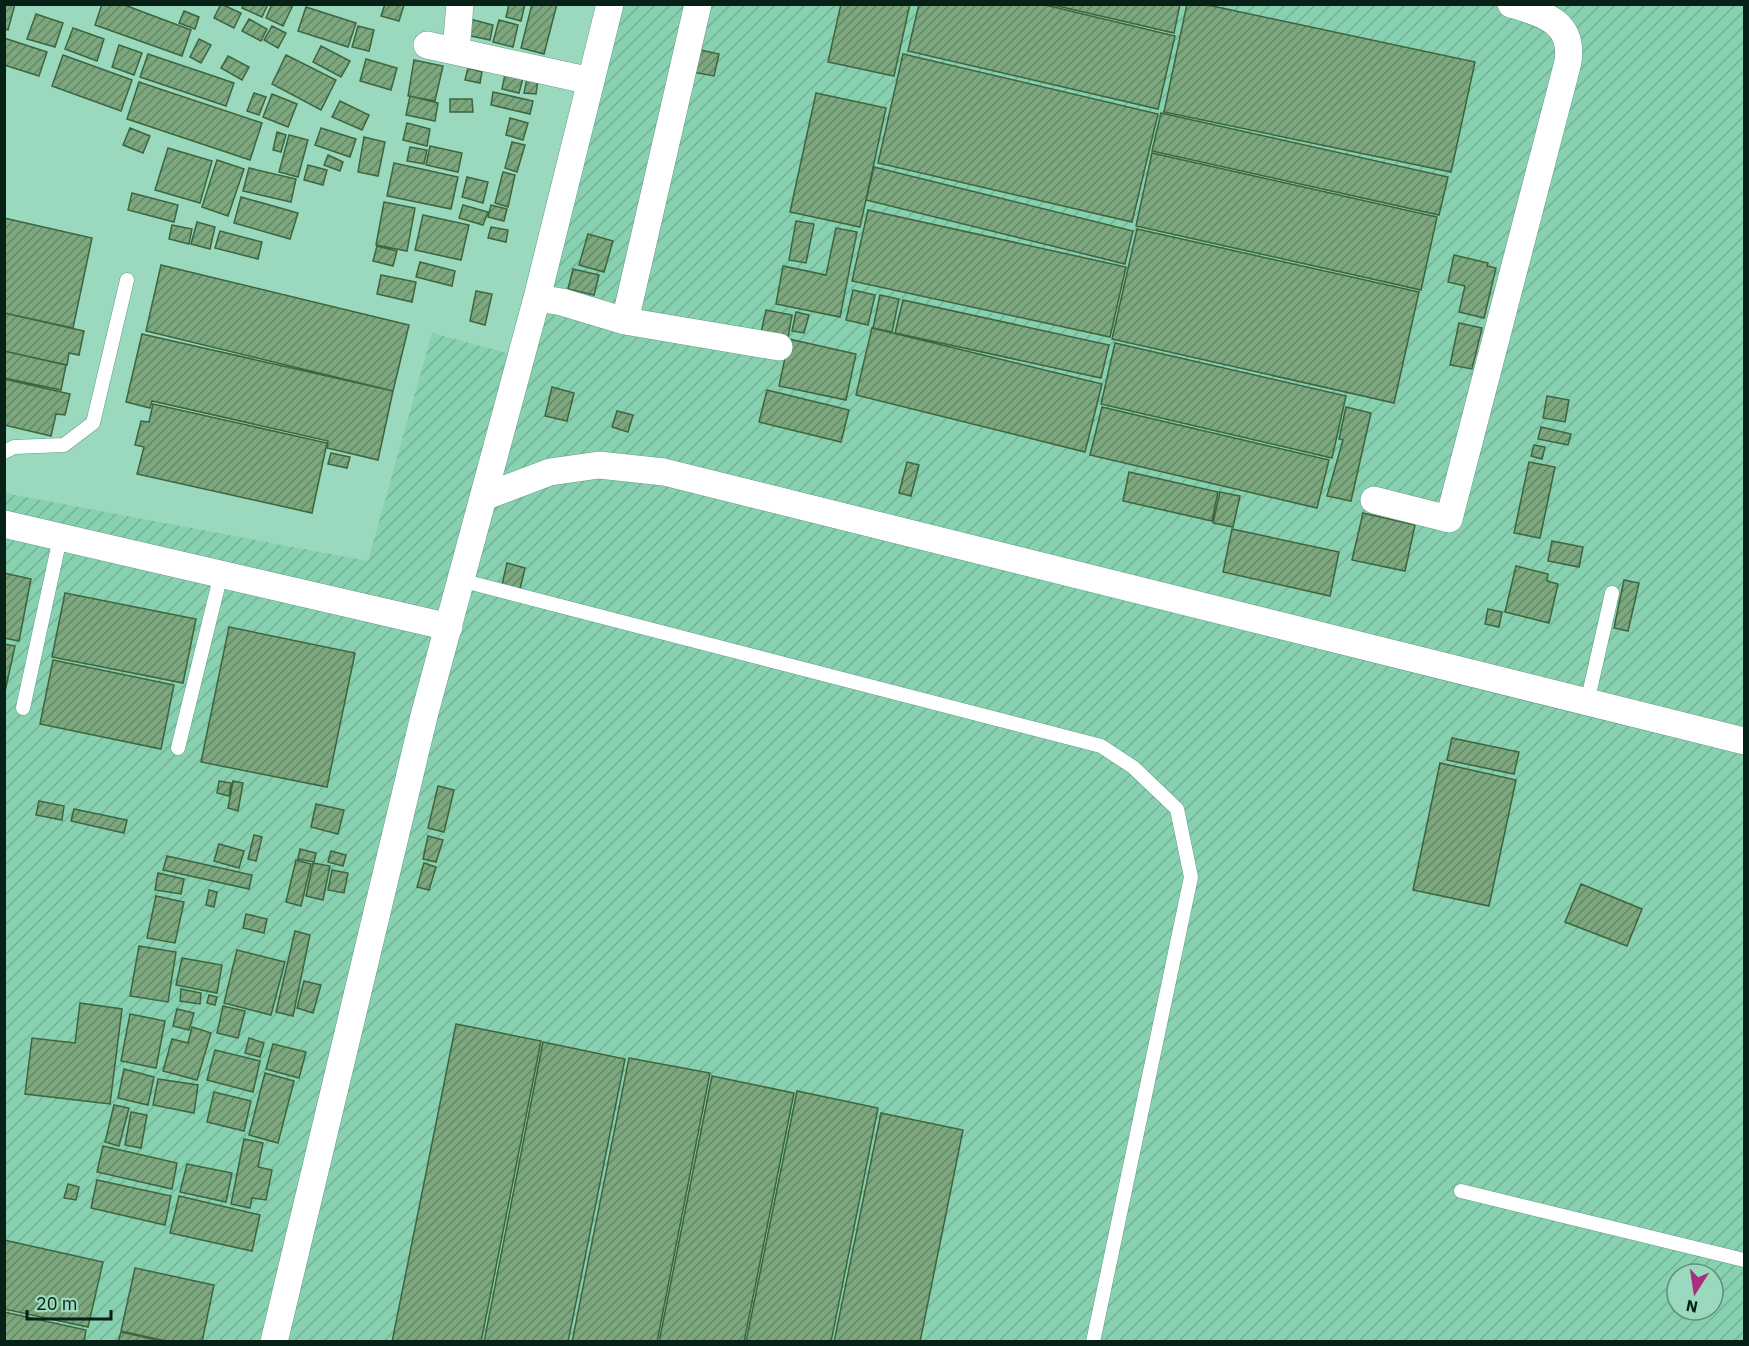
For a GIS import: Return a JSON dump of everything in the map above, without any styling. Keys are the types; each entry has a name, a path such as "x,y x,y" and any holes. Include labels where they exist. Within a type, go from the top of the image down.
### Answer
{"street":[{"path":"456,51 460,4"},
{"path":"274,1341 424,716 537,298 610,4"},
{"path":"625,321 698,4"},
{"path":"1374,500 1449,519 1570,48 1567,36 1557,24 1540,13 1510,4"},
{"path":"427,45 591,81"},
{"path":"537,298 562,302 625,321 779,347"},
{"path":"484,497 550,472 599,465 664,472 1259,619 1587,704 1744,741"},
{"path":"4,524 449,627"}],"lane":[{"path":"4,452 14,447 64,445 93,423 127,280"},
{"path":"23,708 60,538"},
{"path":"178,748 221,574"},
{"path":"460,580 1101,746 1133,767 1177,809 1191,877 1093,1341"},
{"path":"1587,704 1612,593"},
{"path":"1461,1191 1744,1260"}],"shaded area":[{"path":"609,5 1744,5 1744,1341 5,1341 4,493 368,561 432,333 514,355"}],"building":[{"path":"4,4 15,4 8,30 4,29"},
{"path":"102,4 122,4 191,30 182,56 95,25"},
{"path":"221,4 241,13 234,28 214,18"},
{"path":"243,4 268,4 262,17 242,8"},
{"path":"272,4 293,5 283,26 266,18"},
{"path":"385,4 404,5 399,21 381,16"},
{"path":"509,4 525,4 521,21 506,17"},
{"path":"532,4 557,4 544,54 521,48"},
{"path":"841,4 910,4 894,76 828,62"},
{"path":"919,4 1041,4 1175,36 1158,109 908,51"},
{"path":"1049,4 1180,4 1174,33"},
{"path":"1187,4 1203,4 1475,62 1451,172 1164,112"},
{"path":"306,7 356,23 348,47 298,31"},
{"path":"184,11 199,17 195,29 179,23"},
{"path":"36,14 63,23 55,47 27,39"},
{"path":"249,19 267,29 261,41 242,31"},
{"path":"470,19 493,25 490,40 466,35"},
{"path":"499,20 518,25 513,47 493,42"},
{"path":"272,26 286,33 278,48 264,40"},
{"path":"358,26 374,30 369,51 352,47"},
{"path":"73,28 104,39 97,61 65,49"},
{"path":"4,38 47,52 39,76 4,65"},
{"path":"199,39 211,45 201,63 190,57"},
{"path":"119,45 142,53 134,75 112,67"},
{"path":"321,46 350,61 341,77 313,62"},
{"path":"696,49 719,54 714,76 692,72"},
{"path":"148,54 234,83 226,106 140,77"},
{"path":"903,54 1158,114 1132,222 878,163"},
{"path":"63,55 132,80 121,111 52,86"},
{"path":"286,55 336,80 321,110 272,84"},
{"path":"228,56 249,67 242,80 221,68"},
{"path":"366,59 397,68 391,90 360,81"},
{"path":"414,60 443,66 435,101 408,96"},
{"path":"468,68 482,72 480,83 465,80"},
{"path":"505,74 523,78 519,93 502,89"},
{"path":"527,78 538,80 536,94 524,93"},
{"path":"139,82 262,123 250,160 127,119"},
{"path":"493,92 533,101 530,114 491,105"},
{"path":"254,93 266,97 259,115 247,111"},
{"path":"816,93 886,108 860,227 790,212"},
{"path":"272,94 297,104 288,127 263,117"},
{"path":"410,96 438,103 435,121 406,115"},
{"path":"450,99 472,99 473,112 450,112"},
{"path":"340,101 369,115 362,130 332,117"},
{"path":"1161,113 1448,177 1439,215 1152,151"},
{"path":"510,118 528,123 523,140 506,135"},
{"path":"407,123 430,129 427,146 403,140"},
{"path":"130,128 150,136 143,153 123,145"},
{"path":"321,128 356,139 350,157 315,145"},
{"path":"277,132 286,135 281,152 273,150"},
{"path":"289,135 308,140 298,177 279,172"},
{"path":"364,137 385,142 378,176 358,172"},
{"path":"512,142 525,145 517,172 505,168"},
{"path":"430,146 462,153 458,172 426,165"},
{"path":"410,147 427,150 424,164 407,161"},
{"path":"168,148 212,161 200,203 155,190"},
{"path":"1152,153 1437,217 1421,290 1136,226"},
{"path":"328,155 343,162 340,171 324,165"},
{"path":"217,160 244,169 228,216 202,207"},
{"path":"394,163 458,177 451,209 387,196"},
{"path":"308,165 327,170 323,185 304,180"},
{"path":"874,167 1133,231 1125,264 866,200"},
{"path":"249,168 296,179 291,202 243,191"},
{"path":"503,172 515,175 508,207 495,203"},
{"path":"467,177 488,182 483,203 462,197"},
{"path":"132,193 178,205 174,222 128,210"},
{"path":"241,197 298,213 290,239 234,223"},
{"path":"384,202 415,208 407,251 376,245"},
{"path":"463,205 488,212 483,225 459,218"},
{"path":"491,205 507,209 504,221 488,217"},
{"path":"868,210 1126,267 1110,337 852,281"},
{"path":"423,215 469,225 461,260 415,250"},
{"path":"4,218 92,238 73,328 4,313"},
{"path":"796,221 814,224 806,263 789,260"},
{"path":"197,222 215,227 210,249 191,244"},
{"path":"172,225 192,229 189,244 169,239"},
{"path":"491,227 508,230 506,242 488,238"},
{"path":"836,228 857,232 840,317 776,304 783,266 826,275"},
{"path":"1137,229 1419,292 1394,403 1112,339"},
{"path":"220,231 262,242 258,259 215,248"},
{"path":"588,234 613,241 604,272 579,265"},
{"path":"377,246 397,251 393,266 373,261"},
{"path":"1454,255 1488,263 1487,266 1496,268 1484,318 1459,312 1465,286 1448,282"},
{"path":"420,262 455,271 452,286 416,277"},
{"path":"161,265 409,325 393,391 146,331"},
{"path":"573,269 599,275 594,295 568,289"},
{"path":"381,275 416,282 412,302 377,294"},
{"path":"853,290 875,295 868,325 846,320"},
{"path":"476,291 492,294 485,325 470,321"},
{"path":"880,295 899,299 892,332 873,328"},
{"path":"903,300 1109,345 1101,378 895,333"},
{"path":"766,310 792,315 787,343 760,337"},
{"path":"796,312 809,315 804,333 792,331"},
{"path":"4,313 84,331 79,355 69,353 67,365 4,351"},
{"path":"1459,323 1482,328 1472,369 1450,365"},
{"path":"872,328 1102,384 1085,452 856,395"},
{"path":"142,334 393,391 378,460 327,448 328,441 152,401 150,408 126,402"},
{"path":"789,339 856,354 846,400 779,386"},
{"path":"1115,343 1346,396 1332,458 1101,404"},
{"path":"4,351 66,365 61,390 4,378"},
{"path":"4,379 70,394 65,415 56,414 51,436 4,425"},
{"path":"552,387 574,393 567,421 545,416"},
{"path":"767,390 849,410 841,442 759,422"},
{"path":"1547,396 1569,400 1565,422 1543,418"},
{"path":"153,404 327,443 312,513 137,474 144,447 135,445 141,421 149,422"},
{"path":"1102,407 1329,460 1317,508 1090,455"},
{"path":"1346,407 1371,413 1351,501 1327,496 1343,440 1339,439"},
{"path":"617,411 633,415 628,432 612,427"},
{"path":"1541,427 1571,434 1568,445 1538,439"},
{"path":"1534,445 1545,447 1542,459 1531,456"},
{"path":"331,453 350,457 347,468 328,464"},
{"path":"907,462 919,465 911,496 899,493"},
{"path":"1529,462 1555,467 1540,538 1514,533"},
{"path":"1129,472 1218,492 1212,521 1123,501"},
{"path":"1220,492 1240,496 1233,527 1213,523"},
{"path":"1363,513 1415,525 1405,571 1352,560"},
{"path":"1232,529 1339,552 1330,596 1223,572"},
{"path":"1552,541 1583,547 1579,567 1548,561"},
{"path":"507,563 525,568 520,589 502,585"},
{"path":"1516,566 1548,574 1547,581 1558,584 1549,623 1505,612"},
{"path":"4,573 31,579 19,641 4,638"},
{"path":"1624,580 1639,583 1628,631 1614,628"},
{"path":"65,593 196,619 183,683 52,657"},
{"path":"1488,609 1502,612 1499,627 1485,624"},
{"path":"229,627 355,653 327,787 201,762"},
{"path":"4,644 15,646 4,696"},
{"path":"53,660 174,685 161,749 40,724"},
{"path":"1452,738 1519,752 1514,774 1447,760"},
{"path":"1440,763 1516,780 1489,906 1413,890"},
{"path":"219,781 231,783 229,796 217,793"},
{"path":"233,781 243,783 238,811 228,808"},
{"path":"438,786 454,790 444,832 428,828"},
{"path":"39,801 64,806 62,820 36,815"},
{"path":"316,804 344,810 338,834 311,827"},
{"path":"74,809 127,820 124,833 71,821"},
{"path":"254,835 262,837 256,861 248,859"},
{"path":"428,836 443,840 436,862 423,859"},
{"path":"219,844 244,851 239,868 214,861"},
{"path":"300,849 316,853 314,862 298,859"},
{"path":"331,851 346,855 343,866 328,862"},
{"path":"167,856 252,875 249,889 163,870"},
{"path":"296,860 311,864 301,906 286,902"},
{"path":"313,863 330,866 323,900 306,896"},
{"path":"424,863 436,867 429,890 417,887"},
{"path":"332,870 348,873 344,893 328,890"},
{"path":"158,873 184,879 181,894 155,890"},
{"path":"1581,884 1642,909 1627,946 1565,922"},
{"path":"209,890 217,892 214,907 206,905"},
{"path":"156,896 184,902 175,943 147,938"},
{"path":"246,914 267,919 264,933 243,928"},
{"path":"295,931 310,935 293,1016 276,1012"},
{"path":"139,946 176,952 168,1002 130,996"},
{"path":"237,950 285,962 271,1015 224,1003"},
{"path":"182,958 222,965 217,993 176,985"},
{"path":"304,981 321,985 313,1013 297,1008"},
{"path":"181,989 201,993 200,1004 180,1001"},
{"path":"209,995 217,997 215,1005 207,1003"},
{"path":"80,1003 122,1009 110,1104 25,1094 32,1038 75,1043"},
{"path":"223,1006 245,1011 238,1038 217,1033"},
{"path":"177,1009 194,1013 189,1030 173,1026"},
{"path":"130,1014 165,1021 156,1068 121,1061"},
{"path":"456,1024 541,1041 481,1342 392,1342"},
{"path":"192,1027 211,1033 197,1080 163,1071 172,1039 188,1043"},
{"path":"249,1038 264,1043 260,1057 245,1053"},
{"path":"543,1042 625,1059 568,1342 484,1342"},
{"path":"273,1044 306,1052 299,1078 266,1069"},
{"path":"215,1050 260,1061 253,1092 207,1080"},
{"path":"629,1058 710,1073 657,1342 572,1342"},
{"path":"124,1069 154,1077 148,1105 118,1098"},
{"path":"265,1073 294,1081 278,1143 249,1135"},
{"path":"712,1076 794,1093 744,1342 659,1342"},
{"path":"158,1079 198,1085 194,1113 153,1105"},
{"path":"797,1091 878,1108 831,1342 746,1342"},
{"path":"214,1092 251,1101 244,1131 207,1122"},
{"path":"114,1105 129,1108 119,1146 105,1142"},
{"path":"131,1112 147,1115 141,1148 125,1145"},
{"path":"881,1113 963,1130 920,1342 834,1342"},
{"path":"244,1139 263,1143 258,1167 272,1170 266,1200 252,1198 250,1208 231,1204"},
{"path":"103,1146 177,1163 172,1189 97,1172"},
{"path":"187,1164 232,1173 226,1202 180,1192"},
{"path":"97,1180 171,1196 165,1225 91,1208"},
{"path":"68,1184 79,1187 76,1200 64,1198"},
{"path":"179,1196 260,1215 252,1251 170,1233"},
{"path":"4,1240 103,1262 88,1327 4,1309"},
{"path":"135,1268 214,1285 202,1342 170,1342 121,1331"},
{"path":"4,1312 86,1330 84,1342 4,1342"},
{"path":"121,1332 165,1342 118,1342"}]}
